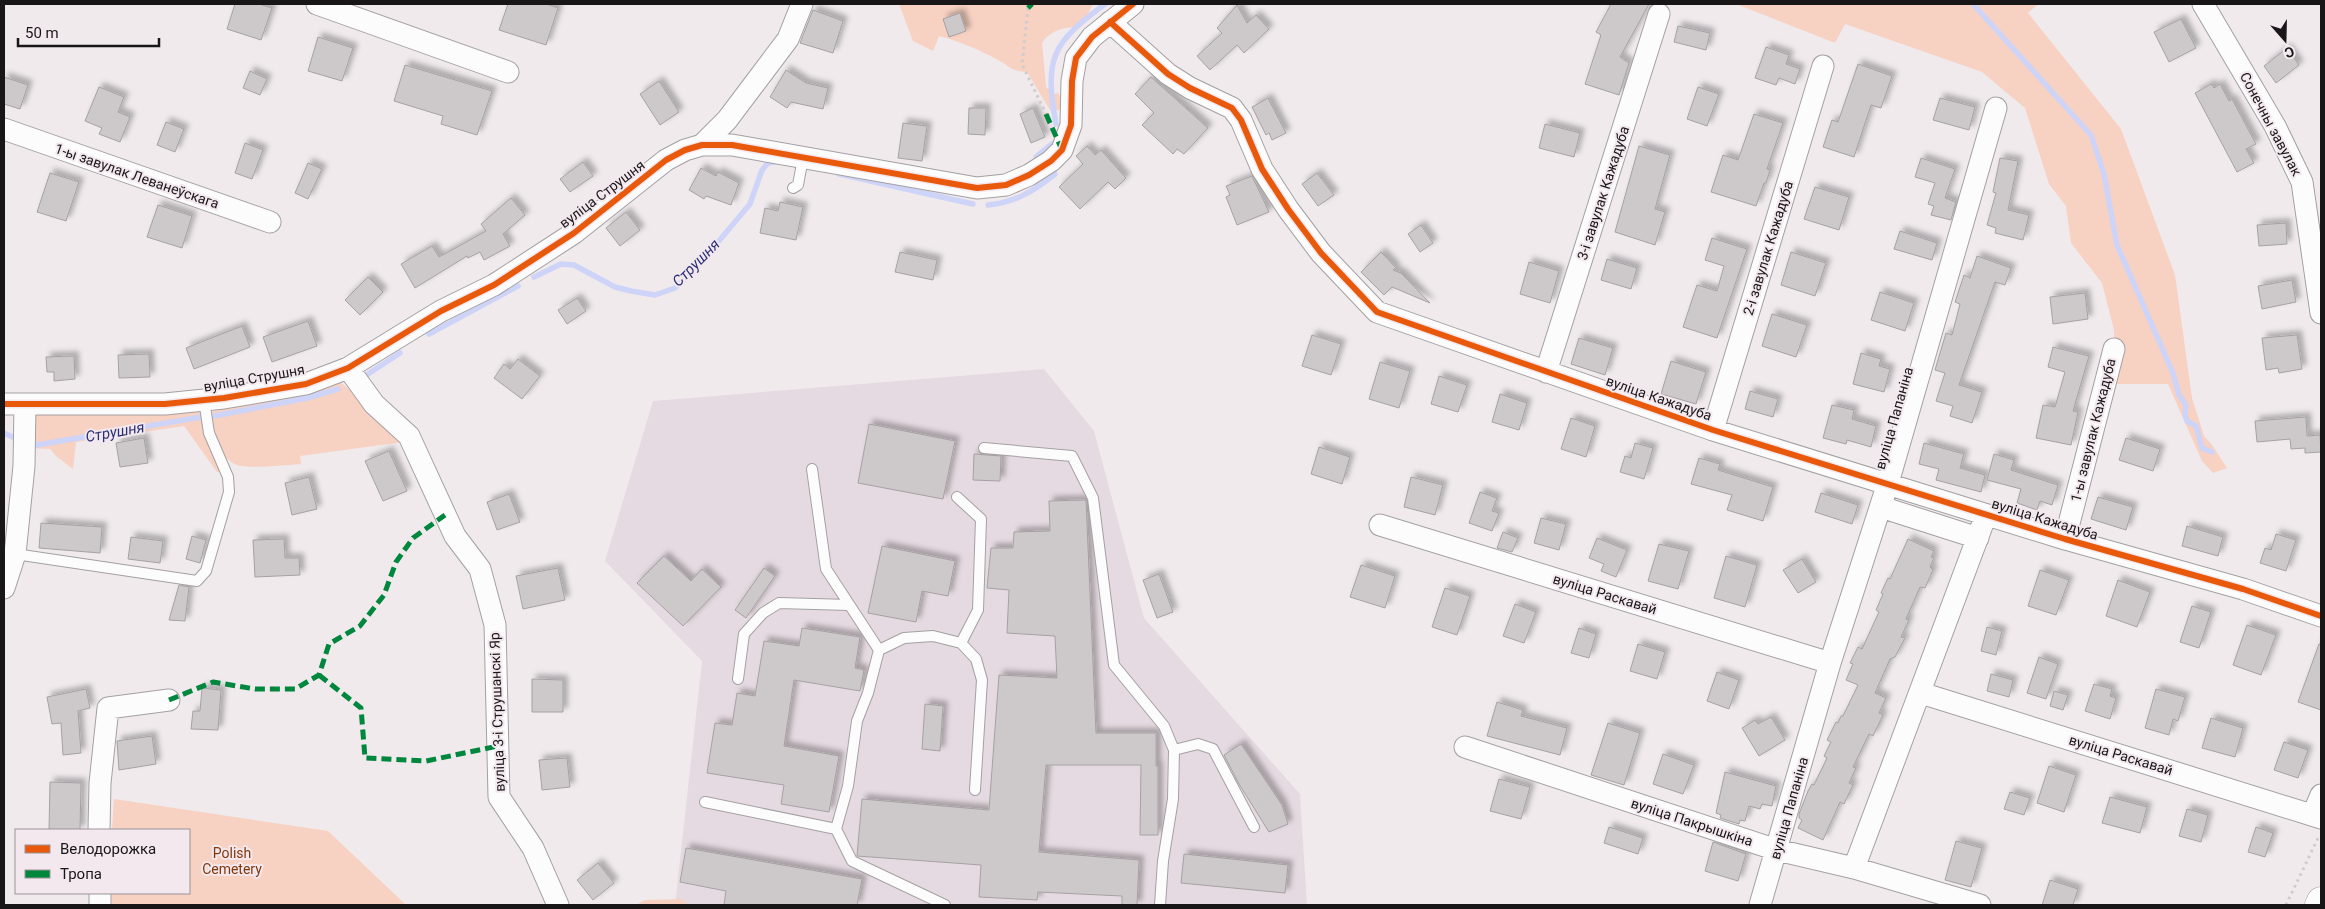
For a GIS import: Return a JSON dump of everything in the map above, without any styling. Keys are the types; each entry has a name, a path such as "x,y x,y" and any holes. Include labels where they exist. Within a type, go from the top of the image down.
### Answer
{"main road":[{"path":"2319,905 2321,901"}],"street":[{"path":"317,4 508,72"},
{"path":"702,145 727,120 788,39 802,4"},
{"name":"вуліца Струшня","path":"14,404 165,404 204,400 306,384 348,368 441,311 494,285 574,233 666,160 685,150 702,145 732,145 977,188 1006,185 1051,161 1062,150 1071,125 1072,81 1076,58 1092,37 1133,4"},
{"name":"Сонечны завулак","path":"2204,4 2274,126 2311,183 2321,313"},
{"name":"3-і завулак Кажадуба","path":"1546,372 1659,14"},
{"name":"вуліца Кажадуба","path":"1110,22 1168,74 1190,88 1232,108 1241,120 1262,169 1288,209 1321,253 1377,312 1713,430 2065,539 2243,589 2321,616"},
{"name":"2-і завулак Кажадуба","path":"1713,430 1823,66"},
{"name":"вуліца Папаніна","path":"1760,905 1830,663 1881,507 1996,108"},
{"name":"1-ы завулак Леванеўскага","path":"4,129 270,222"},
{"name":"1-ы завулак Кажадуба","path":"2065,539 2114,349"},
{"name":"вуліца 3-і Струшанскі Яр","path":"348,368 374,404 409,436 455,536 480,568 495,625 499,797 533,848 558,905"},
{"path":"4,588 16,554 24,466 14,404"},
{"path":"1881,507 1978,538"},
{"path":"1854,868 1986,515"},
{"name":"вуліца Раскавай","path":"1380,525 1830,663"},
{"name":"вуліца Раскавай","path":"1921,693 2319,814"},
{"path":"99,829 100,783 108,708 169,700"},
{"name":"вуліца Пакрышкіна","path":"1465,747 1777,850 1854,868 1980,905"}],"lane":[{"path":"793,188 798,186 803,158"},
{"path":"16,554 197,581 206,571 229,492 228,477 206,423 204,400"},
{"path":"984,448 1072,456 1093,498 1114,665 1164,726 1174,750 1173,799 1163,861 1160,905"},
{"path":"812,469 826,569 879,650 868,693 857,721 848,786 836,828 852,861 945,905"},
{"path":"957,497 981,519 978,610 961,643"},
{"path":"738,678 744,634 763,613 778,603 849,605"},
{"path":"879,650 904,638 933,636 961,643 976,659 982,680 975,790"},
{"path":"1174,750 1198,744 1213,749 1254,827"},
{"path":"705,802 836,828"}],"path":[{"path":"1028,8 1022,64 1046,114"},
{"path":"2286,905 2319,814"}],"shaded area":[{"path":"1044,369 1094,431 1144,618 1300,794 1307,905 675,905 702,661 605,561 653,401"}],"green space":[{"path":"899,4 1093,4 1081,27 1059,30 1046,38 1042,43 1046,87 1055,94 1058,93 1062,99 1062,110 1050,110 1027,72 1014,69 977,49 954,40 939,36 933,51 913,41"},
{"path":"1736,4 2038,4 2028,13 2121,129 2175,275 2192,398 2204,436 2227,468 2213,473 2202,461 2168,384 2117,384 2114,330 2102,283 2071,243 2066,206 2049,184 2025,108 1982,72 1845,24 1835,43"},
{"path":"339,381 350,390 359,402 394,428 403,442 300,456 301,464 249,467 237,465 230,461 217,443 211,412"},
{"path":"37,412 116,415 200,412 204,432 222,471 217,472 184,426 76,442 73,469 50,449 30,448 31,416"},
{"name":"Polish Cemetery","path":"114,799 328,831 406,905 112,905 111,894 190,894 190,829 112,829"},
{"path":"682,899 688,905 636,905 645,900"}],"building":[{"path":"235,4 259,4 272,8 261,40 227,29"},
{"path":"508,4 546,4 558,8 546,45 499,30"},
{"path":"1611,4 1649,4 1620,57 1629,63 1619,95 1585,84 1601,35 1596,32"},
{"path":"1237,5 1247,23 1256,15 1269,29 1244,53 1237,45 1210,70 1197,56 1222,33 1217,28"},
{"path":"813,10 843,21 833,53 800,43"},
{"path":"960,13 966,31 949,37 943,19"},
{"path":"2181,19 2196,48 2169,62 2154,32"},
{"path":"1678,26 1710,33 1706,50 1674,42"},
{"path":"318,37 353,48 342,81 308,71"},
{"path":"1766,47 1789,55 1786,64 1800,69 1795,84 1779,78 1776,85 1755,78"},
{"path":"2287,48 2299,65 2276,83 2264,66"},
{"path":"1858,64 1892,76 1881,108 1871,105 1854,157 1823,147 1832,120 1838,122"},
{"path":"405,65 492,91 477,135 441,124 443,116 394,101"},
{"path":"786,70 806,83 828,88 823,109 791,102 787,108 770,97"},
{"path":"250,71 267,79 260,95 243,88"},
{"path":"4,77 28,85 20,109 4,104"},
{"path":"1151,77 1208,128 1184,154 1177,149 1173,154 1142,125 1154,113 1135,94"},
{"path":"659,81 679,112 660,125 640,94"},
{"path":"2211,84 2214,88 2220,84 2229,101 2232,99 2256,144 2246,149 2254,163 2237,172 2195,93"},
{"path":"99,87 124,97 118,112 130,117 120,142 99,134 102,128 85,121"},
{"path":"1698,87 1719,94 1707,126 1687,119"},
{"path":"1268,98 1286,133 1272,140 1269,133 1266,135 1252,107"},
{"path":"1940,98 1975,107 1969,130 1933,120"},
{"path":"969,108 986,108 985,135 968,134"},
{"path":"1033,108 1045,137 1031,143 1020,114"},
{"path":"1754,114 1783,123 1767,169 1770,170 1766,183 1764,183 1756,206 1711,192 1723,155 1738,160"},
{"path":"166,122 184,129 175,152 157,145"},
{"path":"903,123 927,126 922,161 898,158"},
{"path":"1545,124 1580,133 1574,157 1539,148"},
{"path":"245,143 263,150 252,179 235,173"},
{"path":"1087,146 1095,155 1101,150 1126,178 1115,189 1108,182 1080,209 1059,187 1083,164 1076,156"},
{"path":"1639,146 1670,155 1655,209 1665,212 1655,245 1615,232"},
{"path":"1921,158 1955,169 1945,198 1956,202 1951,220 1931,215 1934,206 1928,204 1935,183 1915,177"},
{"path":"2000,158 2018,161 2008,210 2029,215 2023,240 1995,233 1996,228 1987,225 1996,193 1993,192"},
{"path":"583,162 593,176 570,192 560,179"},
{"path":"308,163 322,169 308,199 295,193"},
{"path":"701,168 716,176 718,172 739,183 731,205 706,196 704,199 689,190"},
{"path":"50,173 79,182 66,221 37,212"},
{"path":"1317,173 1334,195 1318,206 1302,184"},
{"path":"1252,176 1269,212 1237,225 1226,197 1230,195 1226,186"},
{"path":"1815,187 1849,197 1839,230 1804,219"},
{"path":"511,198 525,215 503,234 510,246 484,260 480,252 468,258 467,256 415,288 401,264 432,246 439,257 486,231 481,224"},
{"path":"780,202 803,207 796,240 760,233 765,208 778,211"},
{"path":"158,205 192,216 182,248 147,237"},
{"path":"626,212 640,230 620,246 606,228"},
{"path":"2286,223 2287,244 2259,246 2257,225"},
{"path":"1421,225 1433,243 1420,252 1408,234"},
{"path":"1900,231 1937,243 1932,260 1894,249"},
{"path":"1712,238 1747,249 1717,338 1683,327 1697,285 1717,291 1724,266 1705,260"},
{"path":"900,252 937,260 933,280 895,272"},
{"path":"1381,252 1396,268 1393,270 1401,273 1430,303 1392,287 1384,295 1361,272"},
{"path":"1791,252 1826,263 1815,296 1781,285"},
{"path":"1977,256 2011,268 2005,285 1995,282 1959,385 1982,392 1972,423 1950,416 1953,406 1936,401 1945,373 1935,370 1946,333 1952,335 1960,304 1955,302 1964,275 1970,278"},
{"path":"1607,259 1637,268 1631,289 1601,280"},
{"path":"1529,262 1559,271 1550,303 1520,294"},
{"path":"368,277 383,292 360,315 345,300"},
{"path":"2292,280 2296,302 2262,309 2258,286"},
{"path":"1880,292 1914,303 1905,331 1871,320"},
{"path":"2085,293 2088,319 2053,324 2050,297"},
{"path":"577,298 586,311 567,324 558,310"},
{"path":"1772,314 1807,325 1796,357 1762,346"},
{"path":"308,321 317,346 272,362 263,337"},
{"path":"242,326 250,347 194,369 186,348"},
{"path":"1312,335 1341,344 1331,375 1302,366"},
{"path":"2297,335 2302,369 2279,373 2278,368 2266,370 2262,338"},
{"path":"1579,338 1613,348 1605,375 1571,364"},
{"path":"2053,347 2089,356 2073,411 2078,412 2071,445 2036,438 2043,405 2055,407 2065,372 2048,367"},
{"path":"1861,353 1881,359 1879,366 1890,369 1884,392 1853,384"},
{"path":"149,354 150,377 119,378 118,355"},
{"path":"74,356 75,379 54,381 54,372 47,372 46,357"},
{"path":"518,359 540,376 522,399 494,378 504,364 510,369"},
{"path":"1671,361 1706,372 1696,404 1661,394"},
{"path":"1380,362 1410,371 1399,408 1369,399"},
{"path":"1439,376 1467,385 1458,412 1431,404"},
{"path":"1750,391 1778,399 1773,417 1745,409"},
{"path":"1500,394 1527,403 1519,430 1492,422"},
{"path":"1832,405 1854,410 1852,419 1876,426 1871,447 1847,440 1846,444 1823,438"},
{"path":"2306,417 2307,436 2320,435 2321,452 2305,453 2305,448 2291,449 2290,439 2257,442 2255,421"},
{"path":"1571,418 1595,426 1586,457 1561,449"},
{"path":"869,424 955,441 943,499 858,483"},
{"path":"144,438 148,463 120,467 116,443"},
{"path":"2126,438 2160,449 2153,471 2119,460"},
{"path":"1635,443 1653,448 1644,479 1620,472 1625,456 1631,458"},
{"path":"1924,443 1964,454 1960,468 1985,475 1981,492 1936,480 1939,469 1919,464"},
{"path":"1319,447 1350,457 1342,484 1311,474"},
{"path":"389,451 407,491 383,501 365,461"},
{"path":"974,454 1001,456 1000,481 973,480"},
{"path":"1994,454 2014,460 2011,470 2058,485 2052,505 2040,501 2037,510 2017,503 2021,489 1987,480"},
{"path":"1699,458 1720,464 1718,470 1773,487 1763,521 1727,510 1732,495 1691,484"},
{"path":"309,477 317,509 292,515 285,483"},
{"path":"1411,477 1443,485 1435,515 1404,507"},
{"path":"1480,492 1497,498 1492,511 1499,513 1492,531 1469,523"},
{"path":"1821,493 1858,505 1852,524 1815,512"},
{"path":"509,494 520,522 497,530 487,502"},
{"path":"2098,497 2133,507 2126,530 2091,519"},
{"path":"1086,500 1096,733 1156,733 1158,835 1140,835 1141,765 1046,765 1039,852 1139,860 1137,905 1122,905 1122,896 1038,892 1037,900 979,897 981,865 857,856 862,799 989,810 999,675 1057,678 1055,636 1007,633 1009,590 987,588 991,548 1013,548 1014,532 1050,531 1049,501"},
{"path":"1541,518 1566,524 1559,550 1534,543"},
{"path":"41,523 102,527 100,553 39,548"},
{"path":"2187,526 2223,537 2218,556 2182,546"},
{"path":"1503,532 1518,538 1512,552 1497,548"},
{"path":"2276,534 2296,540 2286,571 2260,563 2265,548 2271,550"},
{"path":"192,536 206,540 200,563 186,559"},
{"path":"131,537 163,541 160,563 128,559"},
{"path":"1597,538 1627,550 1616,577 1601,571 1604,564 1589,558"},
{"path":"284,539 285,558 299,558 300,575 255,577 253,540"},
{"path":"1908,539 1934,551 1931,557 1934,558 1930,567 1933,570 1925,588 1920,587 1906,619 1909,620 1901,637 1905,638 1895,657 1890,659 1875,693 1886,698 1879,713 1883,715 1873,736 1869,734 1853,767 1856,768 1849,783 1853,785 1844,804 1840,802 1823,840 1798,828 1802,820 1799,818 1799,814 1808,791 1812,784 1814,785 1827,758 1824,756 1831,742 1827,740 1836,722 1838,723 1841,716 1843,716 1858,685 1846,680 1853,664 1850,663 1858,647 1862,649 1879,612 1876,610 1883,594 1881,593 1888,578 1890,579"},
{"path":"1659,544 1689,551 1678,589 1648,581"},
{"path":"882,546 955,561 948,596 922,591 916,622 868,613"},
{"path":"664,556 691,581 702,569 721,587 683,626 637,583"},
{"path":"1726,556 1757,565 1745,607 1714,598"},
{"path":"1802,559 1816,582 1798,593 1783,570"},
{"path":"1361,565 1395,576 1385,608 1350,597"},
{"path":"558,568 565,600 523,609 516,576"},
{"path":"764,568 775,576 746,618 735,610"},
{"path":"2040,570 2069,580 2056,615 2028,606"},
{"path":"1159,574 1173,612 1157,618 1143,580"},
{"path":"2118,580 2150,592 2137,627 2106,616"},
{"path":"179,585 189,587 185,621 169,620"},
{"path":"1445,588 1470,596 1457,635 1432,627"},
{"path":"1515,604 1536,612 1524,643 1503,636"},
{"path":"2192,606 2211,612 2199,648 2180,642"},
{"path":"2247,625 2276,635 2261,675 2233,665"},
{"path":"1987,627 2002,631 1996,655 1981,651"},
{"path":"802,628 860,637 855,668 864,670 860,691 794,680 784,746 839,756 829,812 781,804 784,785 707,773 715,723 732,725 737,693 755,696 764,641 799,646"},
{"path":"1579,628 1596,634 1589,658 1571,653"},
{"path":"1638,644 1665,652 1657,679 1630,671"},
{"path":"2319,644 2321,644 2321,710 2298,702"},
{"path":"2039,657 2058,664 2046,699 2027,693"},
{"path":"1717,672 1739,680 1729,709 1707,701"},
{"path":"1991,674 2013,680 2009,697 1987,691"},
{"path":"532,679 563,680 563,712 532,712"},
{"path":"2094,684 2112,689 2110,696 2116,698 2110,719 2085,711"},
{"path":"202,688 221,690 218,730 191,729 193,711 200,711"},
{"path":"86,689 90,708 78,711 81,753 63,755 61,723 52,724 47,697"},
{"path":"2156,689 2185,697 2178,721 2173,719 2169,735 2145,728"},
{"path":"2054,691 2068,695 2063,710 2050,706"},
{"path":"1497,702 1523,710 1521,716 1567,728 1560,755 1487,736"},
{"path":"925,704 943,706 940,751 922,749"},
{"path":"1771,717 1785,740 1759,756 1742,728 1755,720 1758,724"},
{"path":"2211,718 2243,728 2235,757 2202,748"},
{"path":"1608,723 1640,733 1624,785 1591,775"},
{"path":"152,736 156,764 119,770 117,741"},
{"path":"2284,742 2308,750 2298,778 2274,770"},
{"path":"1241,744 1282,805 1288,824 1269,832 1239,784 1224,755"},
{"path":"1663,754 1694,765 1683,794 1653,784"},
{"path":"567,758 570,787 542,790 539,760"},
{"path":"2049,766 2076,775 2064,812 2037,803"},
{"path":"1725,772 1776,786 1772,806 1762,804 1760,809 1749,806 1745,821 1740,820 1739,824 1720,818 1721,815 1716,813"},
{"path":"1499,779 1530,787 1521,819 1490,811"},
{"path":"50,782 81,783 80,829 49,829"},
{"path":"2010,792 2030,798 2024,815 2004,809"},
{"path":"2110,797 2147,807 2140,833 2102,823"},
{"path":"2187,809 2208,815 2201,842 2179,836"},
{"path":"1609,827 1643,838 1638,854 1604,843"},
{"path":"2256,827 2273,833 2265,857 2248,852"},
{"path":"1956,841 1982,848 1971,887 1945,880"},
{"path":"1713,842 1746,854 1738,881 1705,871"},
{"path":"686,848 862,879 857,905 724,905 726,891 680,882"},
{"path":"1184,854 1288,865 1285,893 1181,883"},
{"path":"598,863 614,883 593,900 577,880"},
{"path":"2050,880 2078,889 2073,905 2042,905"}],"waterway":[{"name":"Струшня","path":"1056,124 1051,83 1052,67 1056,54 1073,30 1105,4"},
{"path":"1973,4 2091,135 2104,174 2117,245 2173,373 2179,395 2186,405 2185,415 2187,421 2196,426 2202,448 2212,452"},
{"name":"Струшня","path":"1036,157 1052,144"},
{"name":"Струшня","path":"534,277 561,264 574,265 615,287 631,291 655,295 675,288 697,267 750,204 762,170 768,163 779,161"},
{"name":"Струшня","path":"839,174 973,204"},
{"name":"Струшня","path":"988,205 1015,199 1039,186 1055,174"},
{"name":"Струшня","path":"429,334 518,286"},
{"name":"Струшня","path":"365,376 400,353"},
{"name":"Струшня","path":"214,416 307,398 338,389"},
{"name":"Струшня","path":"30,443 37,445 201,417"},
{"name":"Струшня","path":"4,433 17,439"}],"marked path":[{"path":"1028,8 1032,4"},
{"path":"1046,114 1062,150"},
{"path":"169,700 213,682 255,689 295,689 319,675 329,644 360,626 384,595 396,562 413,538 445,515"},
{"path":"319,675 361,708 365,758 426,761 498,746"}],"cycle path":[{"path":"4,404 165,404 224,398 306,384 348,368 441,311 494,285 574,233 666,160 685,150 702,145 732,145 977,188 1006,185 1029,175 1051,161 1062,150 1071,125 1072,81 1076,58 1092,37 1133,4"},
{"path":"1110,22 1168,74 1190,88 1232,108 1241,120 1262,169 1288,209 1321,253 1377,312 1713,430 2065,539 2243,589 2321,616"}]}
